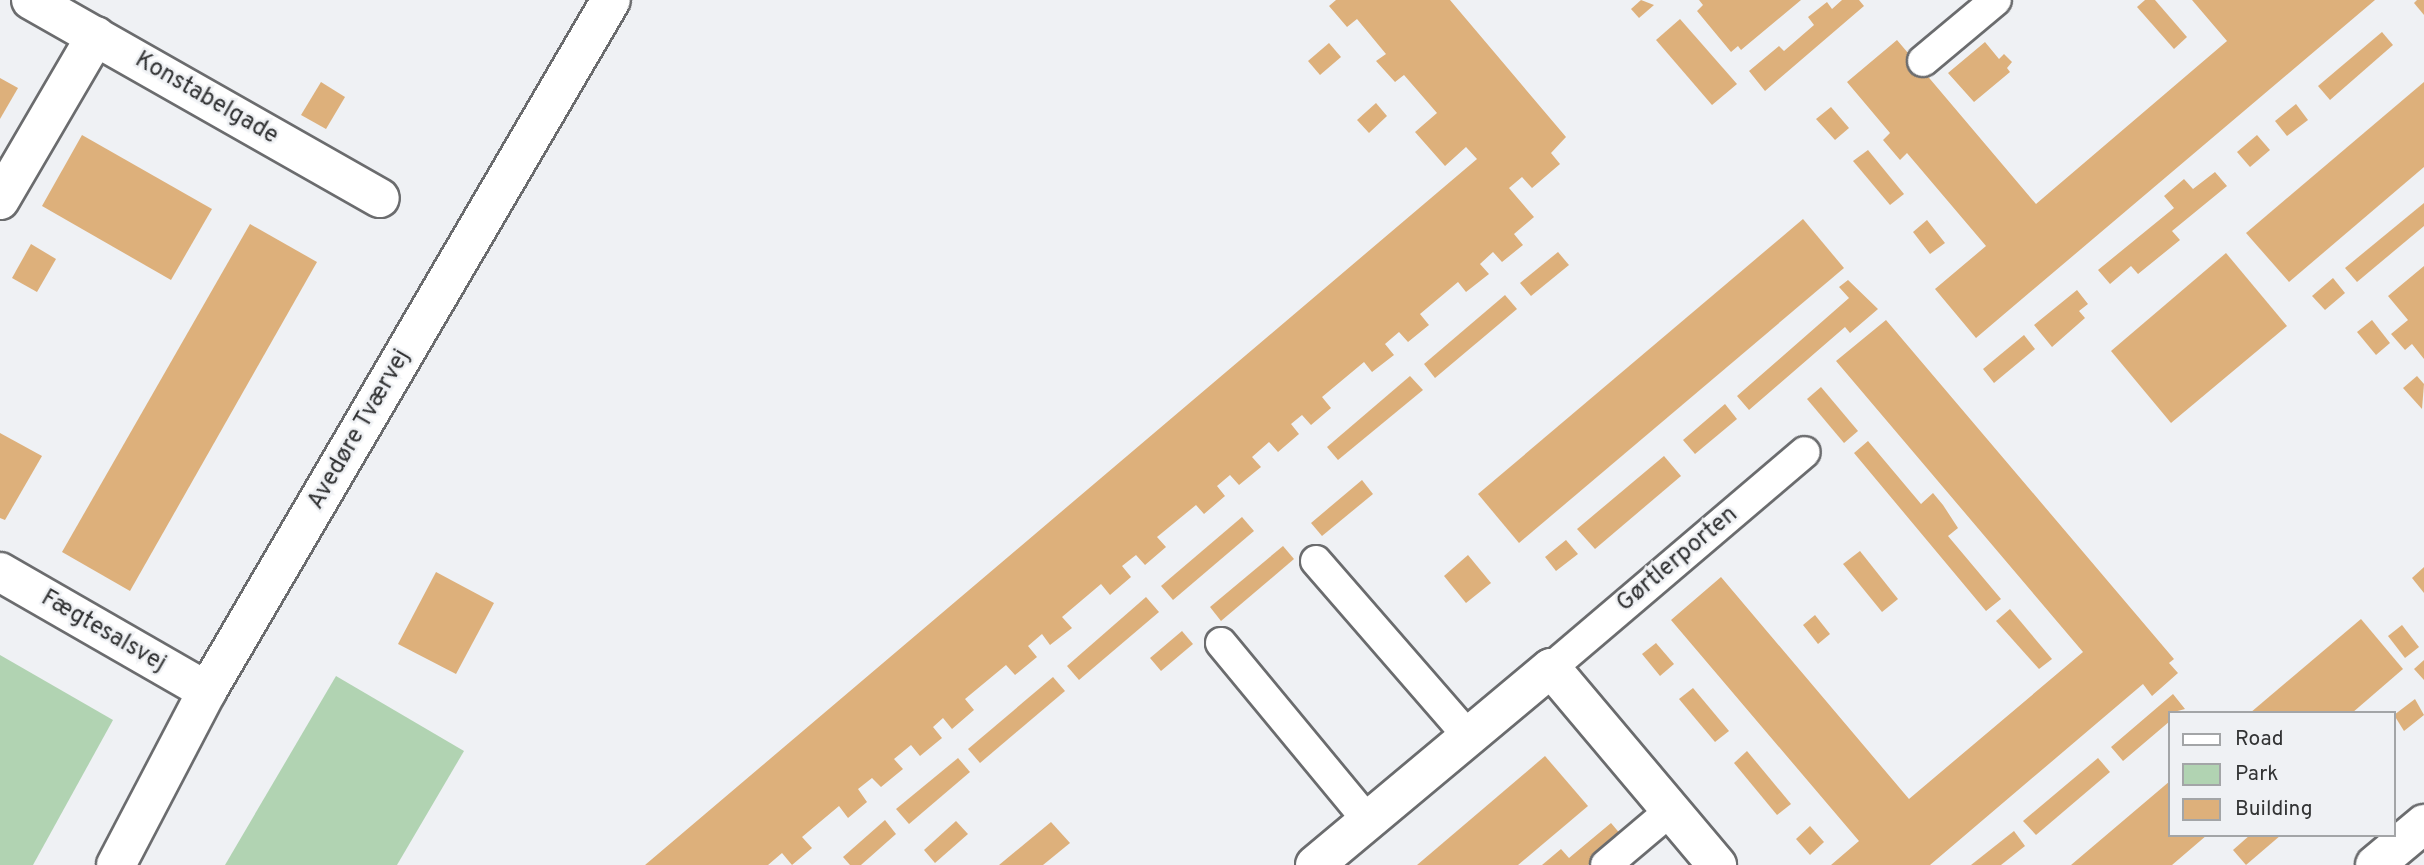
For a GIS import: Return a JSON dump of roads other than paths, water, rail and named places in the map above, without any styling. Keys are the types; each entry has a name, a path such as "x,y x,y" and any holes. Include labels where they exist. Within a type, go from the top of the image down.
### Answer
{"street":[{"name":"Konstabelgade","path":"31,0 380,198"},
{"name":"Avedøre Tværvej","path":"116,865 207,691 611,0"},
{"path":"0,200 96,36"},
{"name":"Fægtesalsvej","path":"0,572 207,691"},
{"path":"1551,668 1716,865"},
{"name":"Gørtlerporten","path":"1315,865 1551,668"},
{"path":"2375,865 2424,824"}],"lane":[{"path":"1923,61 1996,0"},
{"name":"Gørtlerporten","path":"1551,668 1805,452"},
{"path":"1316,561 1469,737"},
{"path":"1221,643 1368,821"},
{"path":"1606,865 1671,810"}]}
